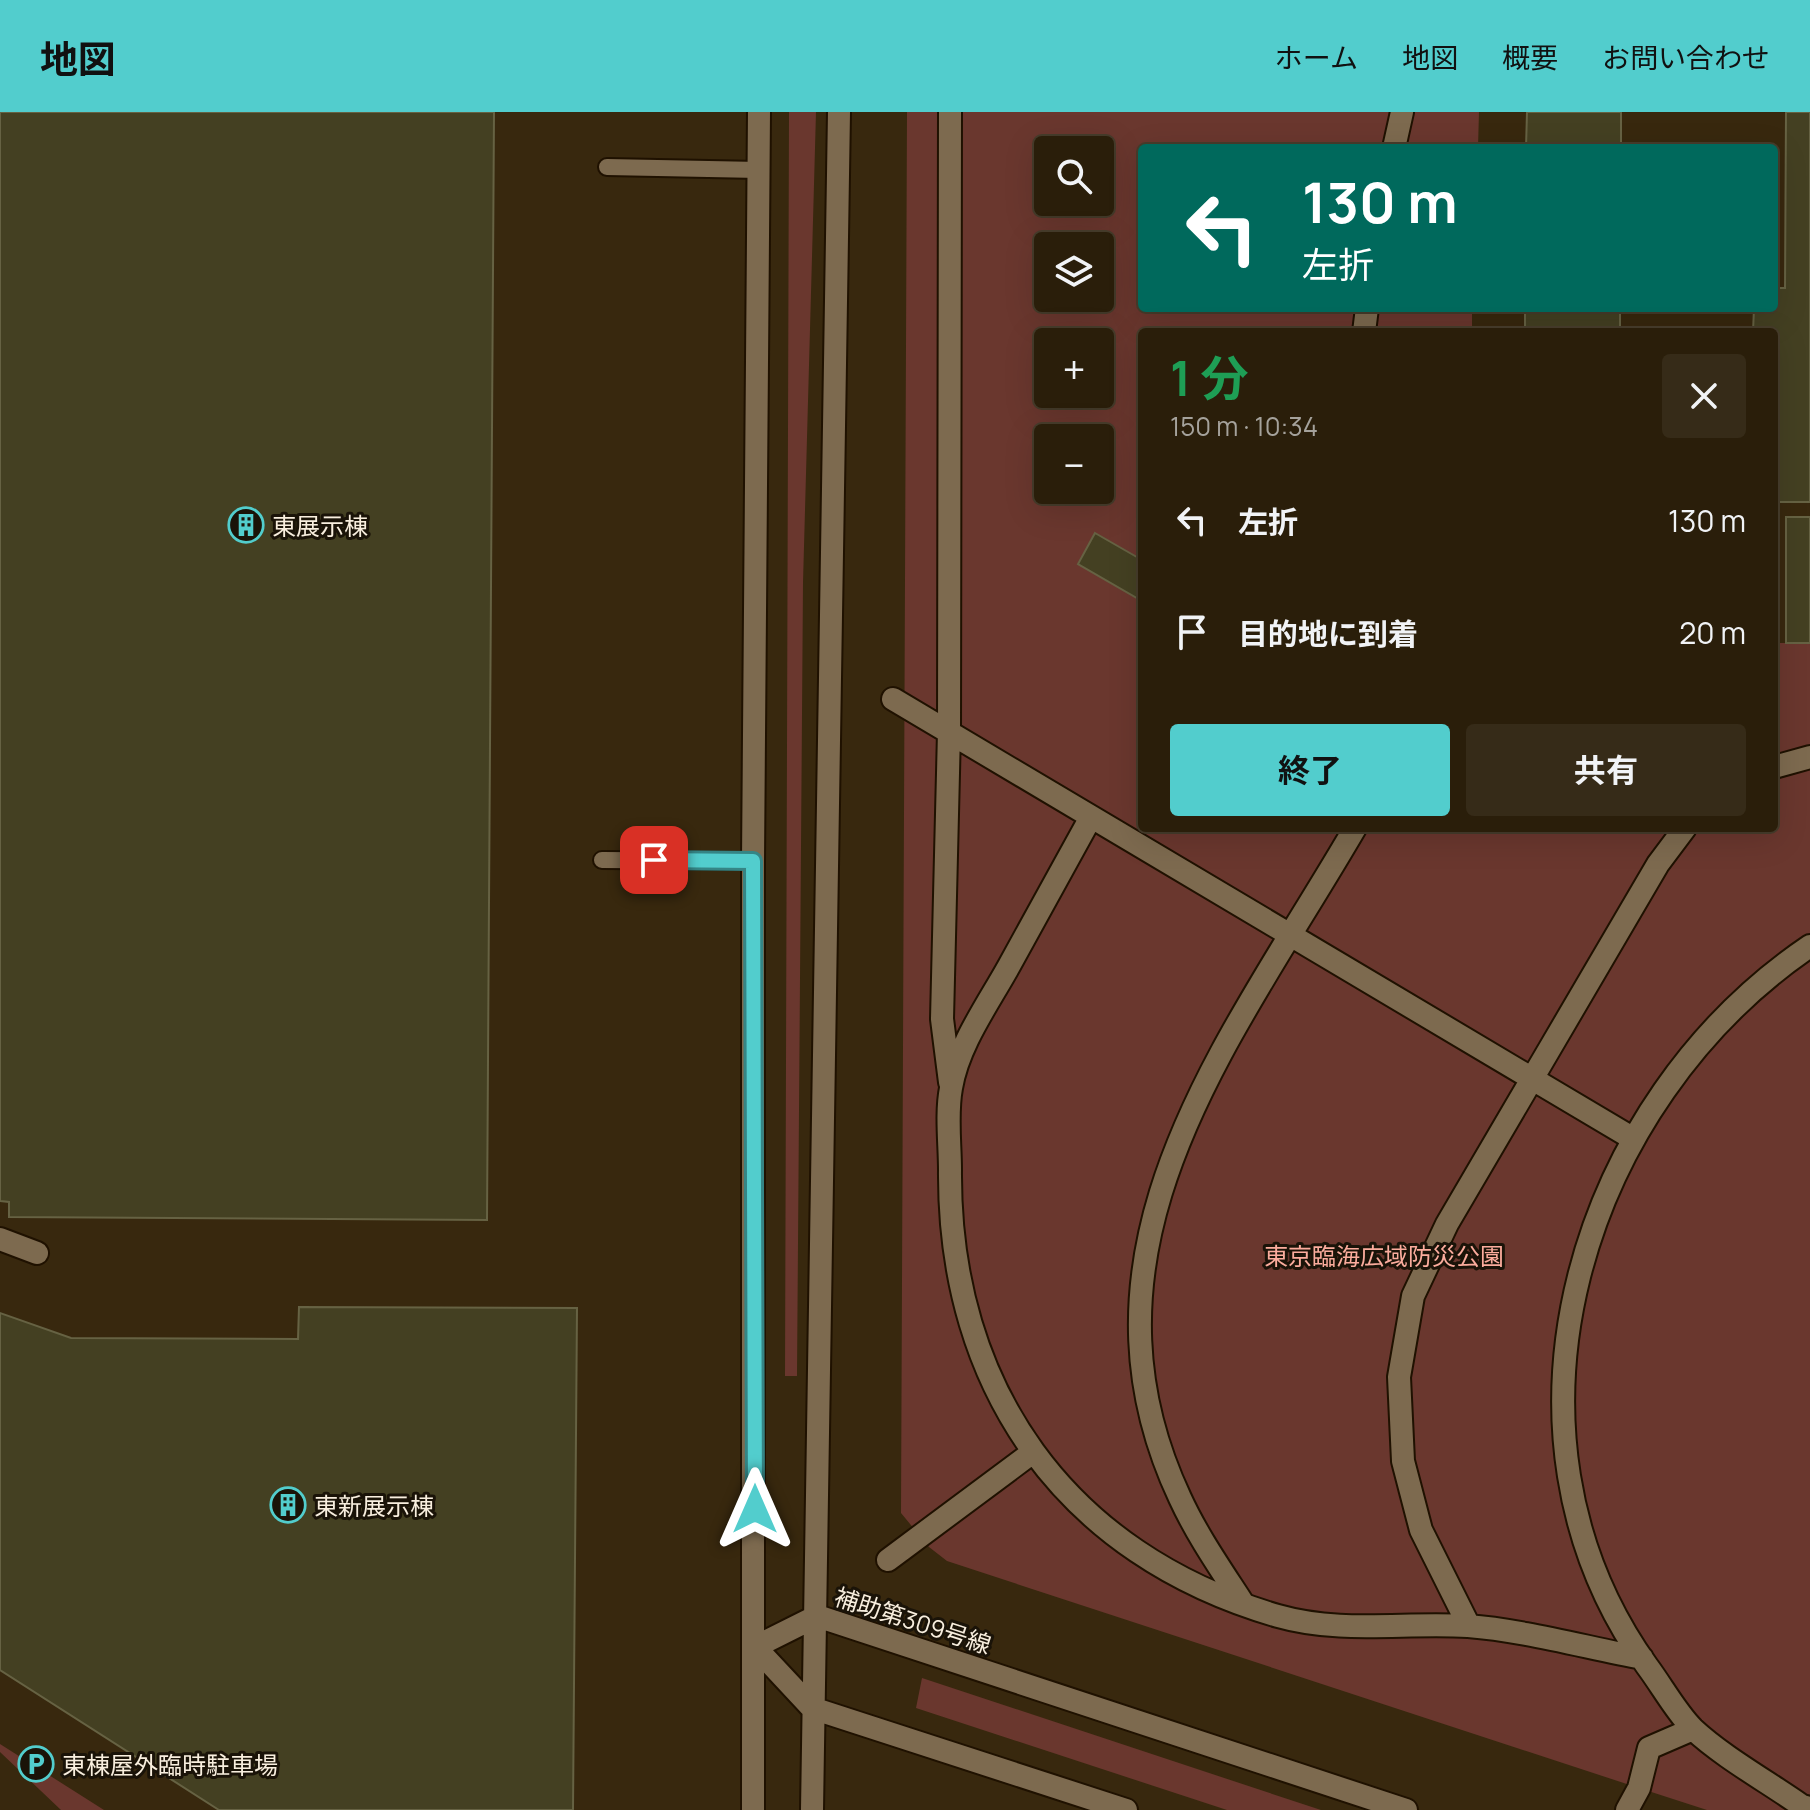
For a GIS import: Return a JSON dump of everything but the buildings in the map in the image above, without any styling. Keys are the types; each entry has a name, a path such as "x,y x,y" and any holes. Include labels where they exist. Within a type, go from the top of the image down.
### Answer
{"street":[{"path":"753,1810 753,861 759,112"},
{"path":"812,1810 839,112"},
{"path":"950,112 949,732 942,1019 951,1088 951,1226 966,1313 994,1390 1033,1452 1081,1505 1120,1539 1195,1583 1278,1616 1318,1624 1361,1628 1469,1626 1642,1658"},
{"path":"1395,144 1402,112"},
{"path":"893,699 1632,1138"},
{"path":"1778,751 1810,757"},
{"path":"1778,766 1810,757"},
{"path":"951,1088 972,1031 1091,817"},
{"path":"1242,1602 1190,1518 1158,1440 1143,1371 1140,1306 1148,1234 1157,1196 1180,1133 1205,1081 1353,832"},
{"path":"1469,1626 1421,1530 1412,1499 1400,1418 1401,1363 1413,1296 1429,1258 1532,1078 1658,864 1682,832"},
{"path":"1810,946 1773,972 1718,1021 1675,1075 1632,1138 1588,1237 1576,1282 1569,1317 1564,1417 1571,1487 1586,1552 1610,1609 1693,1729 1802,1806 1810,1808"},
{"path":"0,1239 37,1253"},
{"path":"888,1560 1033,1452"},
{"name":"補助第309号線","path":"755,1647 817,1616 1406,1810"},
{"path":"755,1647 812,1708 1126,1810"},
{"path":"1627,1810 1639,1788 1649,1748 1693,1729"}],"lane":[{"path":"607,167 759,170"},
{"path":"602,860 753,861"}],"green space":[{"path":"789,112 816,112 803,583 797,1376 785,1376"},
{"name":"東京臨海広域防災公園","path":"907,112 1479,112 1478,144 1138,144 1138,312 1472,312 1472,328 1138,328 1138,832 1778,832 1778,643 1810,643 1810,1810 1707,1810 947,1561 929,1547 901,1513"},
{"path":"922,1678 1321,1810 1227,1810 916,1708"},
{"path":"0,1744 104,1810 61,1810 0,1752"}],"place":[{"name":"東展示棟","path":"246,525"},
{"name":"東新展示棟","path":"288,1505"},
{"name":"東棟屋外臨時駐車場","path":"36,1764"}],"route":[{"path":"654,860 753,861 755,1509"}]}
